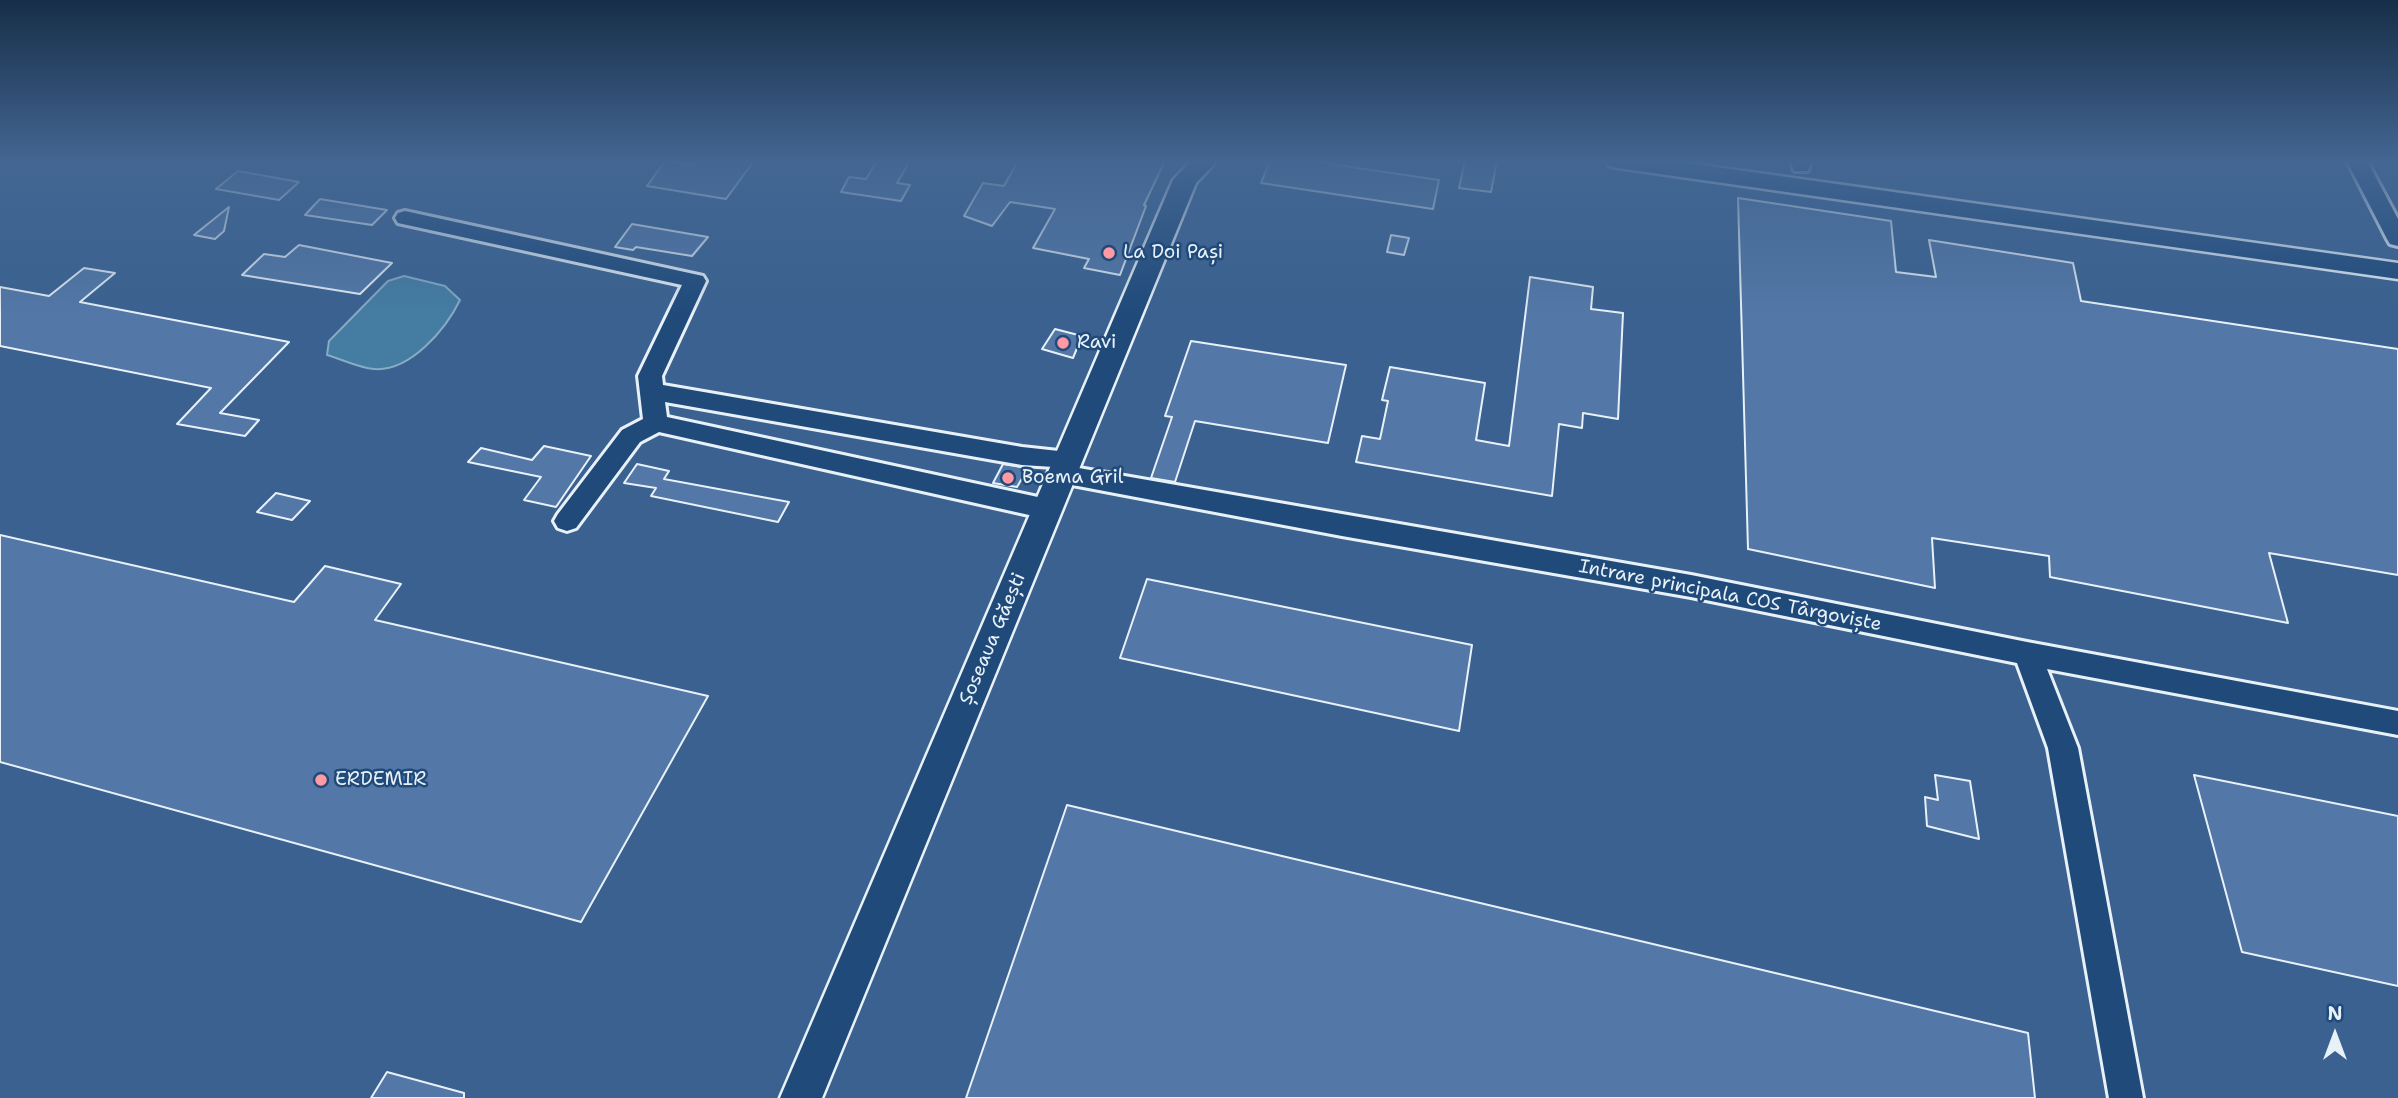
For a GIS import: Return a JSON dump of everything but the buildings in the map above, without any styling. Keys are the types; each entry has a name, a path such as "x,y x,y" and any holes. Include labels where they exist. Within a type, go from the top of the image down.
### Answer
{"main road":[{"name":"Șoseaua Găești","path":"801,1098 1065,467 1167,212"},
{"path":"1981,212 2398,271"},
{"path":"2132,212 2398,251"}],"lane":[{"path":"2384,212 2398,239"},
{"path":"405,218 695,281 650,376 656,423"},
{"name":"Intrare principala COS Târgoviște","path":"652,391 1023,456 1330,524 1691,586 2027,654 2398,723"},
{"path":"567,521 631,436 656,423 1047,509"},
{"path":"2027,654 2063,748 2126,1098"}],"shaded area":[{"path":"0,212 2398,212 2398,1098 0,1098"},
{"path":"404,276 445,286 460,300 446,323 425,347 401,364 387,368 368,368 327,355 329,341 388,281"}],"place":[{"name":"La Doi Pași","path":"1109,253"},
{"name":"Ravi","path":"1063,343"},
{"name":"Boema Gril","path":"1008,478"},
{"name":"ERDEMIR","path":"321,780"}]}
